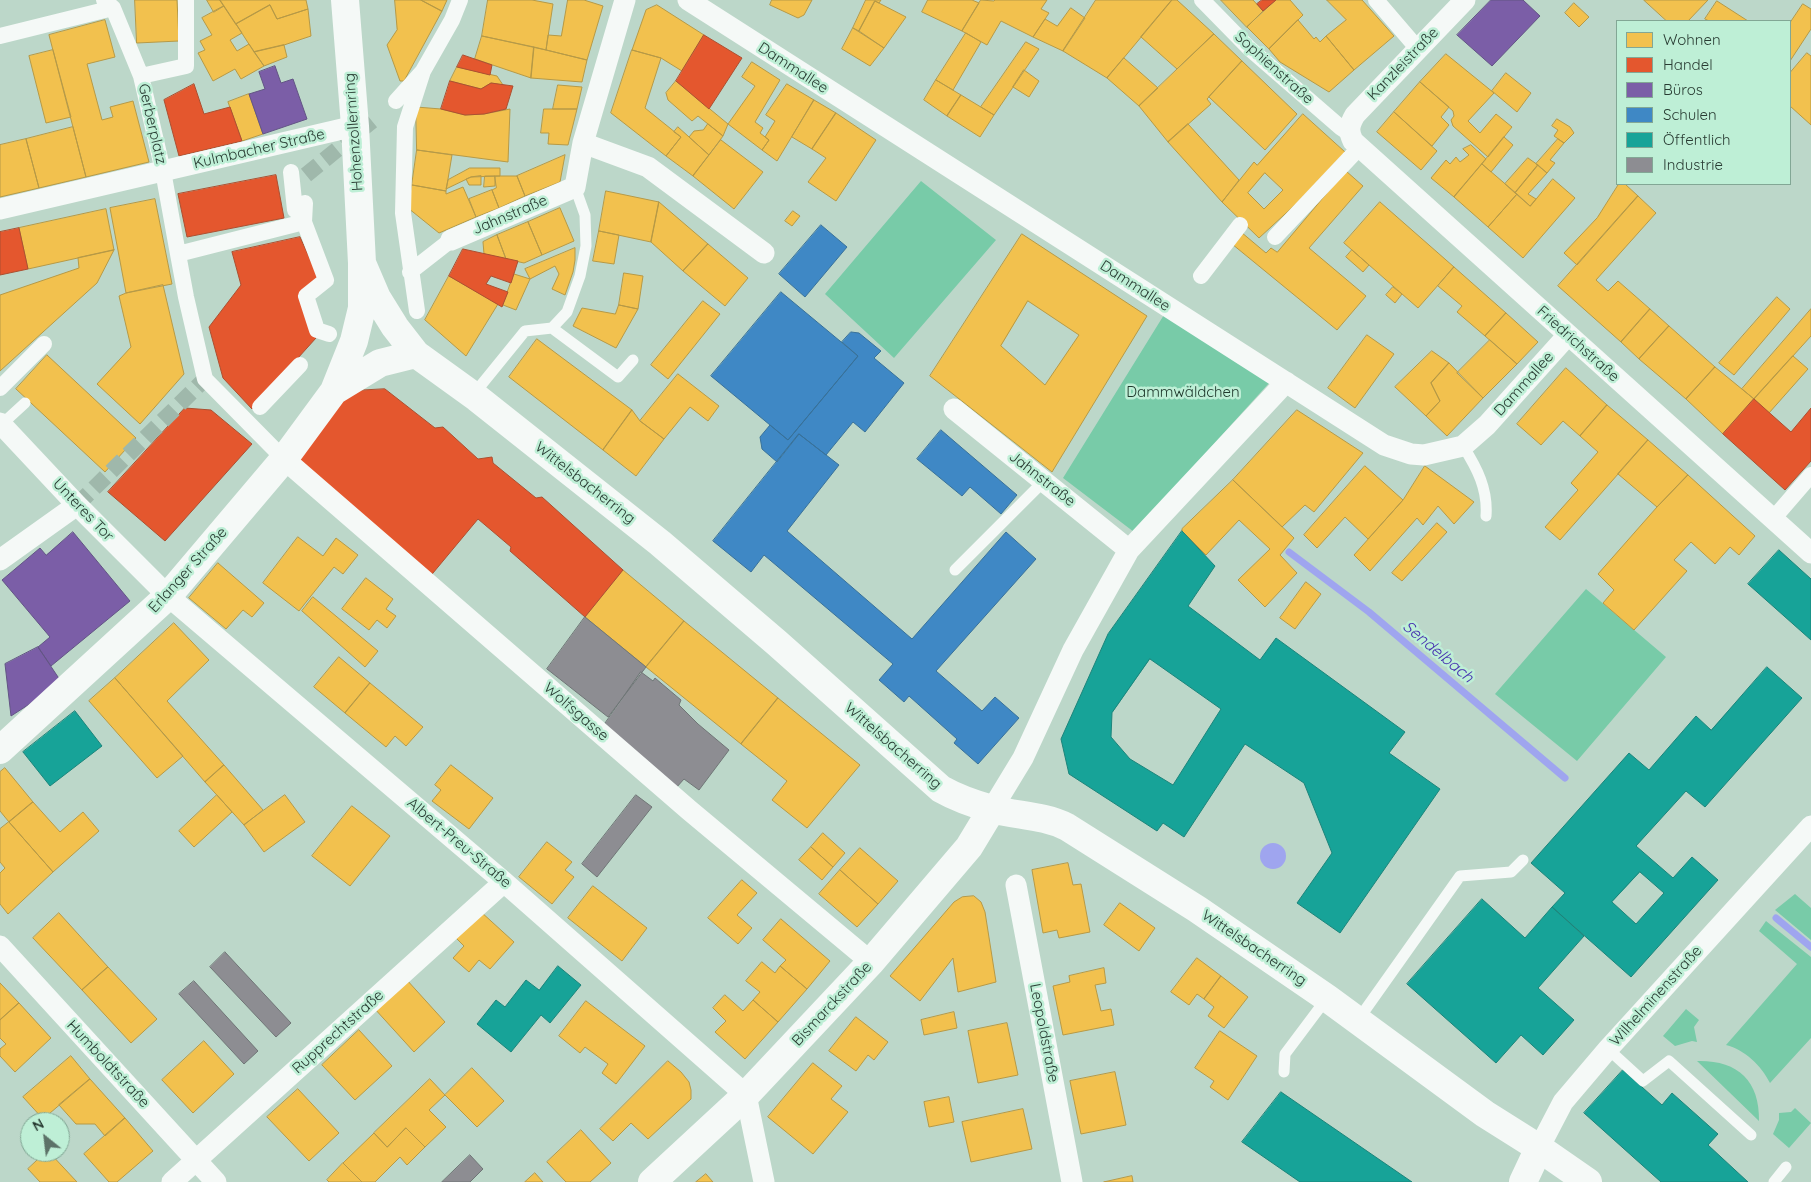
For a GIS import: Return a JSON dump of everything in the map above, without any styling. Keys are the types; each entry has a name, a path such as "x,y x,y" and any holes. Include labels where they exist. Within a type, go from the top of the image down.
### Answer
{"main road":[{"name":"Hohenzollernring","path":"334,391 354,341 362,308 362,263 355,126 345,0"},
{"name":"Wittelsbacherring","path":"362,263 377,298 394,327 416,354 473,395 660,543 941,789 992,809 1043,818 1067,827 1196,909 1327,998 1485,1114 1588,1182"},
{"path":"334,391 380,363 416,354"},
{"name":"Erlanger Straße","path":"0,750 168,596 284,459 334,391"},
{"name":"Bismarckstraße","path":"652,1182 746,1095 871,962 969,847 992,809"},
{"name":"Wilhelminenstraße","path":"1523,1182 1539,1148"}],"street":[{"name":"Gerberplatz","path":"142,76 186,66 186,0"},
{"path":"417,311 403,213 405,126 423,71 452,20 460,0"},
{"path":"575,187 583,143 624,0"},
{"name":"Dammallee","path":"688,0 1384,445 1398,451 1424,455 1463,446 1488,425 1568,335"},
{"name":"Sophienstraße","path":"1202,0 1249,48 1354,140"},
{"path":"1376,0 1418,49"},
{"name":"Kanzleistraße","path":"1354,140 1350,123 1355,115 1465,0"},
{"name":"Gerberplatz","path":"108,4 142,76 163,171"},
{"path":"0,36 108,4"},
{"path":"396,101 423,71"},
{"name":"Kulmbacher Straße","path":"0,209 355,126"},
{"path":"1275,237 1354,140"},
{"name":"Friedrichstraße","path":"1354,140 1811,553"},
{"path":"583,143 648,167 764,253"},
{"path":"163,171 186,297 205,379 284,459"},
{"path":"291,172 295,210 304,212"},
{"name":"Jahnstraße","path":"410,272 451,240 575,187"},
{"path":"178,254 304,212"},
{"path":"304,212 326,280 306,296 317,330 329,334"},
{"path":"1201,276 1240,225"},
{"path":"0,388 44,344"},
{"path":"260,407 300,365"},
{"path":"992,809 1023,758 1073,650 1129,550 1286,382"},
{"name":"Jahnstraße","path":"954,409 1129,550"},
{"name":"Unteres Tor","path":"1,424 77,505 168,596"},
{"name":"Wolfsgasse","path":"284,459 689,810 871,962"},
{"path":"1773,519 1811,475"},
{"path":"0,560 77,505"},
{"name":"Albert-Preu-Straße","path":"168,596 504,882 746,1095"},
{"name":"Wilhelminenstraße","path":"1539,1148 1563,1102 1608,1049 1811,826"},
{"name":"Rupprechtstraße","path":"172,1182 504,882"},
{"name":"Leopoldstraße","path":"1016,885 1072,1182"},
{"name":"Humboldtstraße","path":"0,946 216,1182"},
{"path":"746,1095 764,1182"}],"lane":[{"path":"473,395 524,331 552,328 567,312 580,276 586,246 585,215 575,187"},
{"path":"552,328 618,377 633,360"},
{"path":"1,424 25,403"},
{"path":"1463,446 1478,472 1485,490 1486,516"},
{"path":"955,570 1044,481"},
{"path":"1358,1020 1460,876 1511,872 1523,860"},
{"path":"1284,1072 1285,1054 1327,998"},
{"path":"1608,1049 1643,1080 1669,1061 1750,1135"},
{"path":"1774,1182 1786,1167"}],"green space":[{"path":"921,181 996,240 894,358 825,294"},
{"name":"Dammwäldchen","path":"1167,310 1270,382 1134,532 1063,478"},
{"path":"1586,589 1666,657 1577,761 1495,694"},
{"path":"1795,894 1811,908 1811,940 1775,910"},
{"path":"1766,921 1811,957 1811,1038 1770,1083 1752,1059 1733,1047 1726,1045 1797,964 1759,931"},
{"path":"1686,1009 1699,1020 1694,1027 1697,1042 1692,1041 1675,1046 1663,1036"},
{"path":"1697,1061 1724,1064 1743,1075 1755,1094 1759,1121"},
{"path":"1795,1108 1811,1123 1789,1148 1773,1134 1779,1120 1779,1113 1791,1112"}],"water":[{"path":"1273,843 1282,847 1286,856 1282,865 1273,869 1264,865 1260,856 1264,847"}],"building: Wohnen":[{"path":"135,0 177,0 179,41 137,43"},
{"path":"207,0 220,0 224,6 214,12"},
{"path":"220,0 306,0 308,9 277,19 270,5 236,24"},
{"path":"395,0 421,0 442,11 404,81 400,81 387,45 397,30"},
{"path":"421,0 447,0 442,11"},
{"path":"488,0 532,0 553,4 546,50 482,36"},
{"path":"568,0 584,0 603,6 587,60 546,50 548,35 561,36"},
{"path":"772,0 812,0 804,15 798,18 770,5"},
{"path":"866,0 881,0 879,3 875,1 859,31 853,28"},
{"path":"928,0 972,0 979,3 962,31 922,12"},
{"path":"981,0 1047,0 1041,9 1049,13 1033,37 1001,21 987,45 962,31"},
{"path":"1096,0 1172,0 1107,78 1063,51"},
{"path":"1172,0 1177,0 1214,34 1177,69 1141,37"},
{"path":"1221,0 1253,0 1263,11 1247,27"},
{"path":"1276,0 1290,0 1303,15 1269,49 1247,27"},
{"path":"1327,0 1362,0 1394,36 1354,70 1326,36 1346,20"},
{"path":"1644,0 1708,0 1689,20 1666,20"},
{"path":"875,1 906,17 884,48 859,31"},
{"path":"1717,1 1746,20 1707,20 1705,19"},
{"path":"1574,3 1589,17 1579,27 1565,13"},
{"path":"1803,4 1811,9 1811,29 1791,59 1791,22"},
{"path":"270,5 277,19 308,9 311,36 254,52 236,24"},
{"path":"657,5 704,35 682,71 661,58 632,50 646,10"},
{"path":"224,6 242,33 230,40 237,51 249,44 264,66 241,79 235,69 213,81 198,53 205,50 200,41 212,35 202,18"},
{"path":"1071,8 1085,18 1063,51 1033,37 1045,19 1057,26"},
{"path":"105,20 115,57 87,64 102,120 113,117 110,107 133,101 149,162 86,177 49,35"},
{"path":"1298,20 1314,39 1316,37 1320,42 1326,36 1354,70 1329,92 1280,62 1269,49"},
{"path":"853,28 884,48 870,66 842,49"},
{"path":"966,33 981,42 953,90 936,80"},
{"path":"1214,34 1242,61 1207,99 1211,104 1168,142 1139,106"},
{"path":"482,36 534,47 531,78 475,59"},
{"path":"1026,42 1039,49 994,115 981,107"},
{"path":"284,45 287,57 264,66 254,52"},
{"path":"534,47 587,60 582,82 531,78"},
{"path":"53,50 71,117 46,123 29,56"},
{"path":"632,50 661,58 645,108 681,137 666,156 611,113"},
{"path":"1807,53 1811,56 1811,125 1791,107 1791,72"},
{"path":"1446,54 1494,93 1468,121 1480,133 1496,114 1512,127 1488,157 1453,126 1451,120 1454,116 1453,111 1420,82"},
{"path":"1124,58 1158,88 1139,106 1107,78"},
{"path":"1242,61 1297,114 1265,150 1209,97"},
{"path":"752,62 780,80 755,122 763,128 760,133 769,140 762,150 728,124 755,86 742,77"},
{"path":"457,67 497,76 503,85 491,83 481,89 450,81"},
{"path":"1024,70 1039,81 1029,97 1013,87"},
{"path":"1506,73 1531,93 1517,112 1492,91"},
{"path":"936,80 961,95 947,116 924,100"},
{"path":"676,81 728,124 723,136 698,116 692,121 668,100 666,93"},
{"path":"1420,82 1449,107 1441,117 1449,125 1432,146 1394,112"},
{"path":"787,84 814,100 777,161 762,150 769,140 765,137 775,121 766,115"},
{"path":"558,85 582,87 577,109 553,109"},
{"path":"249,94 263,134 242,141 228,102"},
{"path":"961,95 994,115 980,137 947,116"},
{"path":"814,100 836,113 812,149 792,137"},
{"path":"416,107 441,109 465,115 484,114 510,109 508,162 417,150"},
{"path":"544,109 577,109 568,145 548,144 549,133 541,133"},
{"path":"1394,112 1437,151 1421,170 1377,132"},
{"path":"836,113 876,140 836,201 808,182 826,158 812,149"},
{"path":"1303,114 1345,152 1297,203 1259,238 1222,202 1254,162 1257,165","holes":["1265,173 1283,190 1264,209 1248,193"]},
{"path":"1557,119 1570,127 1574,133 1564,143 1554,136 1558,130 1552,126"},
{"path":"708,124 723,136 709,155 689,137 694,131 703,130"},
{"path":"1188,124 1239,180 1222,202 1168,142"},
{"path":"73,127 86,177 39,188 26,139"},
{"path":"678,127 709,155 693,176 666,156 681,137 674,132"},
{"path":"1504,137 1513,145 1491,172 1482,164"},
{"path":"26,139 39,188 0,197 0,145"},
{"path":"1558,139 1564,143 1550,160 1555,163 1547,173 1536,164"},
{"path":"721,140 763,172 734,209 693,176"},
{"path":"1471,145 1486,159 1454,197 1431,178 1446,160 1450,164 1456,157 1460,162 1469,155 1463,149"},
{"path":"417,150 452,155 446,191 412,185"},
{"path":"565,155 560,182 525,196 517,176"},
{"path":"1528,158 1538,165 1515,193 1505,184"},
{"path":"1482,164 1517,194 1488,227 1454,197"},
{"path":"1538,165 1547,173 1528,194 1536,199 1530,206 1515,193"},
{"path":"470,168 500,168 500,176 471,177 446,189 448,180"},
{"path":"1346,171 1363,186 1309,248 1366,296 1337,330 1232,244 1241,232 1266,253 1271,248 1277,252"},
{"path":"481,176 481,185 469,185 466,179 471,177"},
{"path":"485,176 495,176 495,186 484,187"},
{"path":"495,176 517,176 525,196 499,208 492,190 496,188"},
{"path":"1553,179 1575,198 1523,258 1488,227 1517,194 1530,206"},
{"path":"412,185 446,191 446,194 463,187 476,217 439,233 408,208"},
{"path":"1618,185 1626,185 1638,196 1577,265 1564,253 1597,218"},
{"path":"492,190 499,208 476,217 469,199"},
{"path":"606,191 659,202 651,242 599,231"},
{"path":"1638,196 1656,213 1596,280 1608,291 1618,281 1650,309 1621,342 1558,286"},
{"path":"155,199 172,284 126,293 110,208"},
{"path":"659,202 708,244 683,271 651,242"},
{"path":"1380,202 1454,267 1418,308 1344,243"},
{"path":"560,208 574,241 542,255 528,222"},
{"path":"106,209 114,250 28,269 19,228"},
{"path":"793,211 800,216 792,226 785,221"},
{"path":"528,222 542,255 524,263 506,259 497,235"},
{"path":"599,231 619,235 614,264 593,261"},
{"path":"1022,234 1147,316 1052,472 930,376","holes":["1028,301 1079,335 1045,385 1001,346"]},
{"path":"497,235 506,259 484,254 483,242"},
{"path":"708,244 748,278 725,306 683,271"},
{"path":"575,248 573,272 565,295 552,289 559,274 555,266 530,279 525,269"},
{"path":"114,250 97,283 0,371 0,295 79,268 78,258"},
{"path":"1352,250 1369,265 1363,272 1346,257"},
{"path":"1454,267 1506,313 1485,336 1457,312 1462,306 1438,286"},
{"path":"624,273 643,276 638,309 619,305"},
{"path":"514,274 530,279 516,310 503,305"},
{"path":"449,276 498,304 466,356 425,320"},
{"path":"163,285 184,374 140,424 97,384 131,347 119,296"},
{"path":"1393,287 1402,294 1395,303 1386,295"},
{"path":"1777,297 1790,309 1734,375 1719,363"},
{"path":"703,301 720,314 668,379 651,365"},
{"path":"619,305 638,309 616,348 573,326 582,308 615,314"},
{"path":"1650,309 1669,326 1639,359 1621,342"},
{"path":"1811,309 1811,336 1754,399 1742,389"},
{"path":"1506,313 1538,342 1517,364 1485,336"},
{"path":"1669,326 1715,367 1686,399 1639,359"},
{"path":"1367,335 1394,354 1355,408 1328,388"},
{"path":"537,339 632,410 603,450 509,377"},
{"path":"1490,340 1517,364 1483,398 1457,373"},
{"path":"1432,351 1449,363 1431,383 1440,401 1426,416 1395,387"},
{"path":"47,355 136,438 105,472 16,389"},
{"path":"1793,356 1808,369 1769,413 1754,399"},
{"path":"1449,363 1483,398 1447,436 1426,416 1440,401 1431,383"},
{"path":"1715,367 1754,399 1723,434 1686,399"},
{"path":"1566,368 1607,405 1580,436 1563,421 1541,445 1517,424"},
{"path":"678,374 719,406 708,421 690,407 664,439 640,421"},
{"path":"1607,405 1648,440 1560,540 1545,527 1578,490 1571,483 1598,452 1580,436"},
{"path":"632,410 640,421 664,439 636,476 603,450"},
{"path":"1297,410 1363,453 1314,512 1305,505 1282,527 1233,480"},
{"path":"1648,440 1688,475 1657,507 1618,474"},
{"path":"1365,466 1403,500 1368,539 1345,517 1317,548 1304,535"},
{"path":"1425,466 1474,502 1454,524 1438,506 1423,525 1417,518 1370,571 1354,555 1403,500"},
{"path":"1688,475 1755,536 1739,555 1730,547 1715,564 1691,542 1674,560 1687,571 1634,630 1603,603 1614,590 1598,574"},
{"path":"1233,480 1294,538 1280,555 1297,573 1265,607 1238,580 1270,549 1239,520 1206,555 1182,531"},
{"path":"1437,523 1447,532 1402,581 1392,573"},
{"path":"298,537 323,556 336,538 358,555 343,574 334,567 299,611 263,583"},
{"path":"218,563 264,603 252,617 243,610 226,629 189,598"},
{"path":"623,570 684,621 646,667 585,617"},
{"path":"366,578 393,599 386,609 396,616 387,628 377,620 369,630 342,609"},
{"path":"1306,582 1321,594 1295,629 1280,618"},
{"path":"313,597 378,651 365,667 302,611"},
{"path":"684,621 778,698 741,744 646,667"},
{"path":"174,623 209,660 167,701 224,765 205,782 115,678"},
{"path":"339,657 370,683 345,713 314,687"},
{"path":"115,678 183,756 157,778 89,701"},
{"path":"370,683 423,727 406,746 395,736 386,747 345,713"},
{"path":"778,698 860,765 807,828 772,800 787,781 741,744"},
{"path":"224,765 263,810 244,825 205,782"},
{"path":"451,765 493,798 469,829 432,801 441,790 435,785"},
{"path":"5,768 33,802 9,822 0,811 0,772"},
{"path":"217,795 232,812 194,847 179,831"},
{"path":"285,795 305,822 264,852 244,825"},
{"path":"33,802 60,832 83,812 99,831 53,872 9,822"},
{"path":"352,806 390,836 350,886 312,856"},
{"path":"9,822 53,872 8,914 0,904 0,873 5,868 0,862 0,829"},
{"path":"823,833 845,853 833,867 811,847"},
{"path":"547,842 572,862 565,870 574,877 552,904 519,877"},
{"path":"811,847 833,867 822,880 799,860"},
{"path":"860,848 898,881 878,904 840,870"},
{"path":"1068,863 1073,885 1081,884 1090,932 1059,938 1057,930 1043,933 1032,870"},
{"path":"840,870 878,904 857,927 819,894"},
{"path":"742,880 757,893 737,915 752,928 738,944 708,918"},
{"path":"593,886 647,928 622,961 568,918"},
{"path":"974,896 981,902 985,912 996,982 958,992 953,958 920,1001 890,976 954,902 962,897"},
{"path":"1120,903 1155,928 1139,951 1104,925"},
{"path":"480,911 514,942 490,969 479,960 469,972 453,958 464,946 456,938"},
{"path":"59,913 108,967 82,990 33,938"},
{"path":"781,919 830,961 807,989 780,966 786,960 763,940"},
{"path":"1197,958 1221,976 1204,999 1197,994 1189,1005 1171,992"},
{"path":"762,962 775,973 780,966 807,989 778,1022 753,1000 760,992 746,981"},
{"path":"108,967 157,1019 131,1043 82,990"},
{"path":"1104,968 1106,983 1095,985 1101,1011 1111,1009 1114,1025 1063,1035 1053,986 1070,982 1069,976"},
{"path":"1221,976 1248,997 1224,1028 1208,1016 1214,1007 1204,999"},
{"path":"406,979 445,1022 414,1052 374,1008"},
{"path":"0,983 19,1003 0,1020"},
{"path":"725,995 743,1011 753,1000 778,1022 745,1059 715,1032 726,1021 713,1008"},
{"path":"586,1001 645,1046 616,1084 602,1073 608,1064 585,1047 580,1053 559,1036"},
{"path":"19,1003 51,1038 15,1072 0,1056 0,1049 6,1044 0,1038 0,1020"},
{"path":"954,1012 957,1028 924,1035 921,1020"},
{"path":"856,1017 888,1042 874,1060 868,1055 856,1071 829,1051"},
{"path":"1007,1023 1018,1075 978,1083 968,1031"},
{"path":"359,1030 392,1066 355,1100 322,1065"},
{"path":"1220,1031 1257,1056 1228,1100 1210,1087 1214,1081 1195,1068"},
{"path":"204,1041 234,1074 193,1113 162,1080"},
{"path":"71,1056 90,1079 51,1112 37,1112 23,1097"},
{"path":"668,1061 689,1082 691,1099 648,1139 631,1123 613,1141 600,1129"},
{"path":"813,1063 842,1086 831,1099 848,1112 813,1154 768,1117"},
{"path":"472,1068 504,1101 477,1127 445,1095"},
{"path":"1115,1072 1126,1125 1081,1134 1070,1081"},
{"path":"90,1079 125,1118 105,1136 95,1124 76,1124 70,1117 70,1112 65,1112 59,1105"},
{"path":"430,1079 445,1095 429,1110 446,1127 425,1147 406,1128 387,1147 374,1133"},
{"path":"298,1089 339,1133 309,1161 267,1117"},
{"path":"949,1097 954,1122 929,1127 924,1102"},
{"path":"1023,1109 1032,1149 971,1162 962,1122"},
{"path":"125,1118 153,1151 117,1182 109,1182 84,1154"},
{"path":"406,1128 425,1147 407,1165 400,1157 375,1182 362,1182 343,1163 374,1133 387,1147"},
{"path":"581,1130 611,1163 590,1182 566,1182 547,1162"},
{"path":"35,1162 58,1162 77,1182 40,1182 28,1169"},
{"path":"343,1163 362,1182 329,1182 327,1180"},
{"path":"535,1173 543,1182 525,1182"},
{"path":"706,1174 713,1182 696,1182"},
{"path":"1132,1176 1133,1182 1104,1182"}],"building: Handel":[{"path":"1262,0 1276,0 1263,11 1257,4"},
{"path":"704,35 742,58 709,109 676,81"},
{"path":"463,55 492,65 490,75 457,67"},
{"path":"450,81 481,89 491,83 513,86 506,109 484,114 465,115 441,109"},
{"path":"194,84 204,114 230,107 242,141 179,156 164,100"},
{"path":"276,175 284,218 187,237 178,194"},
{"path":"19,228 28,269 0,275 0,232"},
{"path":"300,237 319,279 300,294 316,338 252,409 223,378 209,327 241,285 232,252"},
{"path":"463,249 518,261 511,283 491,276 486,284 508,292 502,307 449,276"},
{"path":"385,389 435,428 443,427 478,459 492,457 493,463 536,498 542,497 623,570 585,617 510,551 511,547 478,519 428,579 292,461 350,391"},
{"path":"1754,399 1791,432 1811,408 1811,461 1785,490 1723,434"},
{"path":"185,408 211,410 252,444 165,541 108,492"}],"building: Büros":[{"path":"1491,0 1523,0 1540,16 1492,66 1457,35"},
{"path":"275,66 281,83 293,79 307,119 263,134 249,94 265,89 259,72"},
{"path":"73,532 130,601 51,666 38,647 50,637 2,580 40,548 46,555"},
{"path":"38,647 62,683 11,716 5,664"}],"building: Schulen":[{"path":"821,225 847,247 805,297 779,274"},
{"path":"781,292 858,356 788,440 711,376"},
{"path":"851,332 859,333 881,351 874,358 904,383 865,432 853,422 826,455 799,434 777,462 762,449 760,437 770,425 788,440 858,356 842,342"},
{"path":"941,430 1017,495 1001,514 970,487 962,496 917,459"},
{"path":"799,434 839,465 787,531 912,639 1006,532 1036,559 936,671 982,711 995,697 1019,718 978,764 954,743 957,739 909,696 904,702 879,680 893,664 764,555 751,572 713,541"}],"building: Öffentlich":[{"path":"1182,531 1215,566 1188,606 1260,660 1276,638 1405,732 1389,753 1440,789 1340,933 1297,903 1332,853 1304,783 1245,744 1184,837 1163,823 1157,831 1069,774 1061,739 1108,634","holes":["1150,659 1221,709 1173,785 1130,759 1111,737 1112,713"]},
{"path":"1779,550 1811,579 1811,640 1748,584"},
{"path":"1767,667 1802,698 1705,807 1686,791 1636,846 1673,878 1692,857 1718,880 1631,977 1552,907 1565,893 1531,863 1629,753 1649,770 1696,716 1711,730","holes":["1640,872 1664,893 1636,924 1612,902"]},
{"path":"75,711 102,746 50,786 23,752"},
{"path":"1482,899 1525,938 1552,907 1584,936 1538,988 1574,1020 1543,1055 1521,1035 1496,1063 1407,984"},
{"path":"558,966 581,985 550,1023 541,1015 511,1052 477,1024 496,1000 505,1007 526,980 539,990"},
{"path":"1623,1070 1662,1105 1672,1093 1718,1134 1708,1145 1748,1182 1661,1182 1584,1113"},
{"path":"1281,1092 1412,1182 1300,1182 1242,1142"}],"building: Industrie":[{"path":"585,617 646,667 608,717 547,669"},
{"path":"641,672 653,681 655,678 681,700 679,705 729,750 699,790 684,779 676,788 602,728"},
{"path":"636,795 652,807 597,877 582,864"},
{"path":"225,952 291,1023 276,1037 210,967"},
{"path":"194,981 258,1051 244,1064 179,994"},
{"path":"470,1155 483,1169 470,1182 442,1182"}],"waterway":[{"name":"Sendelbach","path":"1289,552 1369,612 1565,778"},
{"name":"Sendelbach","path":"1776,918 1811,947"}],"tunnel":[{"path":"306,175 372,121"},
{"path":"77,505 205,379"}]}
